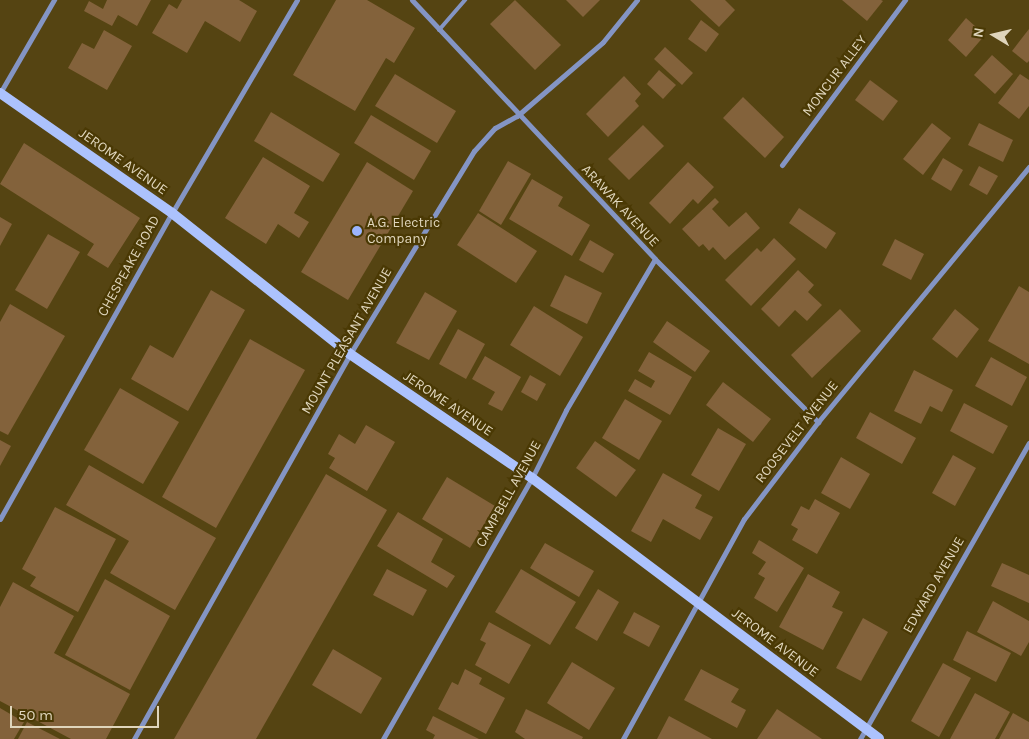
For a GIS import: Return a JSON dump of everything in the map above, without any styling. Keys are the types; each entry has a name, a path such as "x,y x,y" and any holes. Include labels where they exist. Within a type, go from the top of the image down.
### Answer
{"street":[{"path":"0,93 54,0"},
{"name":"CHESPEAKE ROAD","path":"0,519 172,213 297,0"},
{"name":"ARAWAK AVENUE","path":"412,0 517,116 655,260 818,422"},
{"name":"MOUNT PLEASANT AVENUE","path":"134,739 350,354 474,151 495,128 517,116 603,42 636,0"},
{"name":"MONCUR ALLEY","path":"782,165 905,0"},
{"name":"JEROME AVENUE","path":"0,93 172,213 350,354 532,478 878,739"},
{"name":"ROOSEVELT AVENUE","path":"623,739 700,603 744,519 818,422 1029,167"},
{"name":"CAMPBELL AVENUE","path":"383,739 532,478 566,410 655,260"},
{"name":"EDWARD AVENUE","path":"860,739 1029,443"}],"lane":[{"path":"439,30 465,0"}],"building":[{"path":"107,0 151,0 137,26 118,15 112,26 84,11 89,1 103,9"},
{"path":"182,0 239,0 257,11 240,42 205,21 187,53 152,33 169,4 177,9"},
{"path":"336,0 367,0 415,28 394,63 386,58 355,111 293,75"},
{"path":"515,0 561,45 535,70 490,24"},
{"path":"566,0 600,0 583,17"},
{"path":"690,0 725,0 735,10 719,27"},
{"path":"842,0 881,0 883,1 867,21"},
{"path":"966,18 985,35 966,57 948,40"},
{"path":"701,20 719,34 706,52 688,39"},
{"path":"1029,29 1029,61 1027,63 1012,51"},
{"path":"104,30 132,46 107,90 68,68 82,43 94,49"},
{"path":"665,47 693,73 682,85 654,59"},
{"path":"992,55 1013,74 995,94 974,75"},
{"path":"659,70 676,85 663,99 647,84"},
{"path":"395,74 456,111 437,143 375,106"},
{"path":"1020,74 1029,80 1029,106 1019,119 998,103"},
{"path":"624,76 641,94 635,101 639,106 608,137 586,114"},
{"path":"870,80 898,101 883,121 855,100"},
{"path":"743,97 784,137 765,158 723,118"},
{"path":"271,112 340,154 323,182 254,141"},
{"path":"371,115 431,151 414,180 354,143"},
{"path":"932,123 951,138 923,175 903,159"},
{"path":"979,123 1013,140 1003,162 968,145"},
{"path":"643,125 664,146 629,180 608,159"},
{"path":"24,143 140,218 108,268 87,255 94,244 0,184"},
{"path":"263,157 310,186 294,213 309,222 299,238 278,224 266,244 225,218"},
{"path":"943,158 963,170 951,191 931,179"},
{"path":"508,161 531,174 501,225 479,211"},
{"path":"367,162 413,191 348,300 301,272"},
{"path":"688,162 714,187 698,204 693,199 670,224 649,203"},
{"path":"979,166 998,176 987,195 969,185"},
{"path":"532,179 563,197 558,206 590,225 572,256 509,219"},
{"path":"715,198 719,202 712,209 729,227 746,212 760,228 725,260 713,247 709,251 703,244 699,247 682,229"},
{"path":"799,208 836,233 826,249 789,223"},
{"path":"478,213 537,251 516,283 457,245"},
{"path":"0,217 12,224 0,246"},
{"path":"48,234 80,252 47,309 15,290"},
{"path":"774,238 796,259 751,306 725,280 757,248 761,252"},
{"path":"895,239 924,254 911,280 882,265"},
{"path":"590,240 614,254 603,273 579,260"},
{"path":"798,270 814,285 808,292 822,305 807,321 795,310 779,327 761,309"},
{"path":"565,275 602,293 587,324 550,306"},
{"path":"1019,286 1029,292 1029,364 988,341"},
{"path":"211,290 245,310 188,411 131,379 150,345 173,358"},
{"path":"425,292 457,311 429,360 396,343"},
{"path":"10,304 65,336 8,435 0,431 0,322"},
{"path":"534,306 583,337 560,376 510,345"},
{"path":"840,309 861,331 812,378 791,355"},
{"path":"955,309 979,329 957,358 932,339"},
{"path":"667,321 710,351 695,372 653,342"},
{"path":"458,329 485,344 466,379 439,364"},
{"path":"250,339 305,370 216,528 162,497"},
{"path":"649,352 692,377 670,415 628,391 635,379 651,388 655,381 638,371"},
{"path":"485,356 521,377 502,411 488,404 495,392 472,379"},
{"path":"991,357 1027,377 1012,406 975,386"},
{"path":"914,370 953,390 942,412 930,406 921,424 894,411"},
{"path":"530,375 546,384 537,401 521,392"},
{"path":"723,382 771,419 753,442 706,405"},
{"path":"120,388 179,422 143,484 84,450"},
{"path":"625,399 662,421 639,460 602,438"},
{"path":"964,403 1008,426 993,454 950,431"},
{"path":"870,412 916,438 902,464 856,438"},
{"path":"366,425 395,442 367,491 329,468 335,458 328,454 339,434 355,444"},
{"path":"718,428 746,444 719,491 691,475"},
{"path":"0,440 11,446 0,466"},
{"path":"595,441 636,470 616,497 576,468"},
{"path":"953,455 976,468 955,506 932,493"},
{"path":"841,457 870,474 850,509 821,493"},
{"path":"89,465 216,538 175,610 110,573 129,541 66,505"},
{"path":"663,473 702,495 695,508 713,517 700,540 663,519 651,542 631,531"},
{"path":"326,474 387,510 256,739 174,739"},
{"path":"447,477 495,506 470,548 422,519"},
{"path":"815,499 840,513 817,554 792,540 798,529 791,525 801,506 809,510"},
{"path":"55,507 116,539 78,612 30,586 36,577 22,569"},
{"path":"398,512 443,539 431,562 455,576 447,588 377,546"},
{"path":"759,540 804,568 777,612 754,598 765,578 758,574 766,562 752,553"},
{"path":"545,543 594,571 579,597 530,568"},
{"path":"1002,563 1029,575 1029,603 991,586"},
{"path":"387,569 427,590 413,616 373,595"},
{"path":"521,569 576,602 550,645 495,612"},
{"path":"808,574 840,592 832,607 843,612 823,650 779,627"},
{"path":"105,579 170,616 130,690 65,655"},
{"path":"13,582 74,616 54,653 130,694 106,739 71,739 0,701 0,607"},
{"path":"598,589 619,602 597,641 575,628"},
{"path":"993,601 1029,621 1029,642 1021,656 977,632"},
{"path":"634,612 660,626 649,647 623,633"},
{"path":"863,618 888,632 861,681 836,668"},
{"path":"489,622 531,645 509,684 475,665 486,643 480,640"},
{"path":"967,631 1011,653 996,682 953,660"},
{"path":"333,649 382,678 361,714 312,685"},
{"path":"572,662 615,688 589,730 547,703"},
{"path":"943,663 971,678 939,737 911,721"},
{"path":"465,669 482,678 479,684 505,698 486,734 438,709 452,682 458,685"},
{"path":"701,669 739,689 731,702 746,710 737,728 684,700"},
{"path":"975,693 1010,712 995,739 950,739"},
{"path":"0,708 24,722 14,739 0,739"},
{"path":"526,709 583,737 582,739 525,739 515,732"},
{"path":"777,709 822,739 757,739"},
{"path":"1013,713 1029,722 1029,739 999,739"},
{"path":"433,716 479,739 433,739 435,735 426,730"},
{"path":"669,716 712,739 657,739"},
{"path":"27,722 60,739 18,739"}],"place":[{"name":"A.G. Electric Company","path":"357,231"}]}
